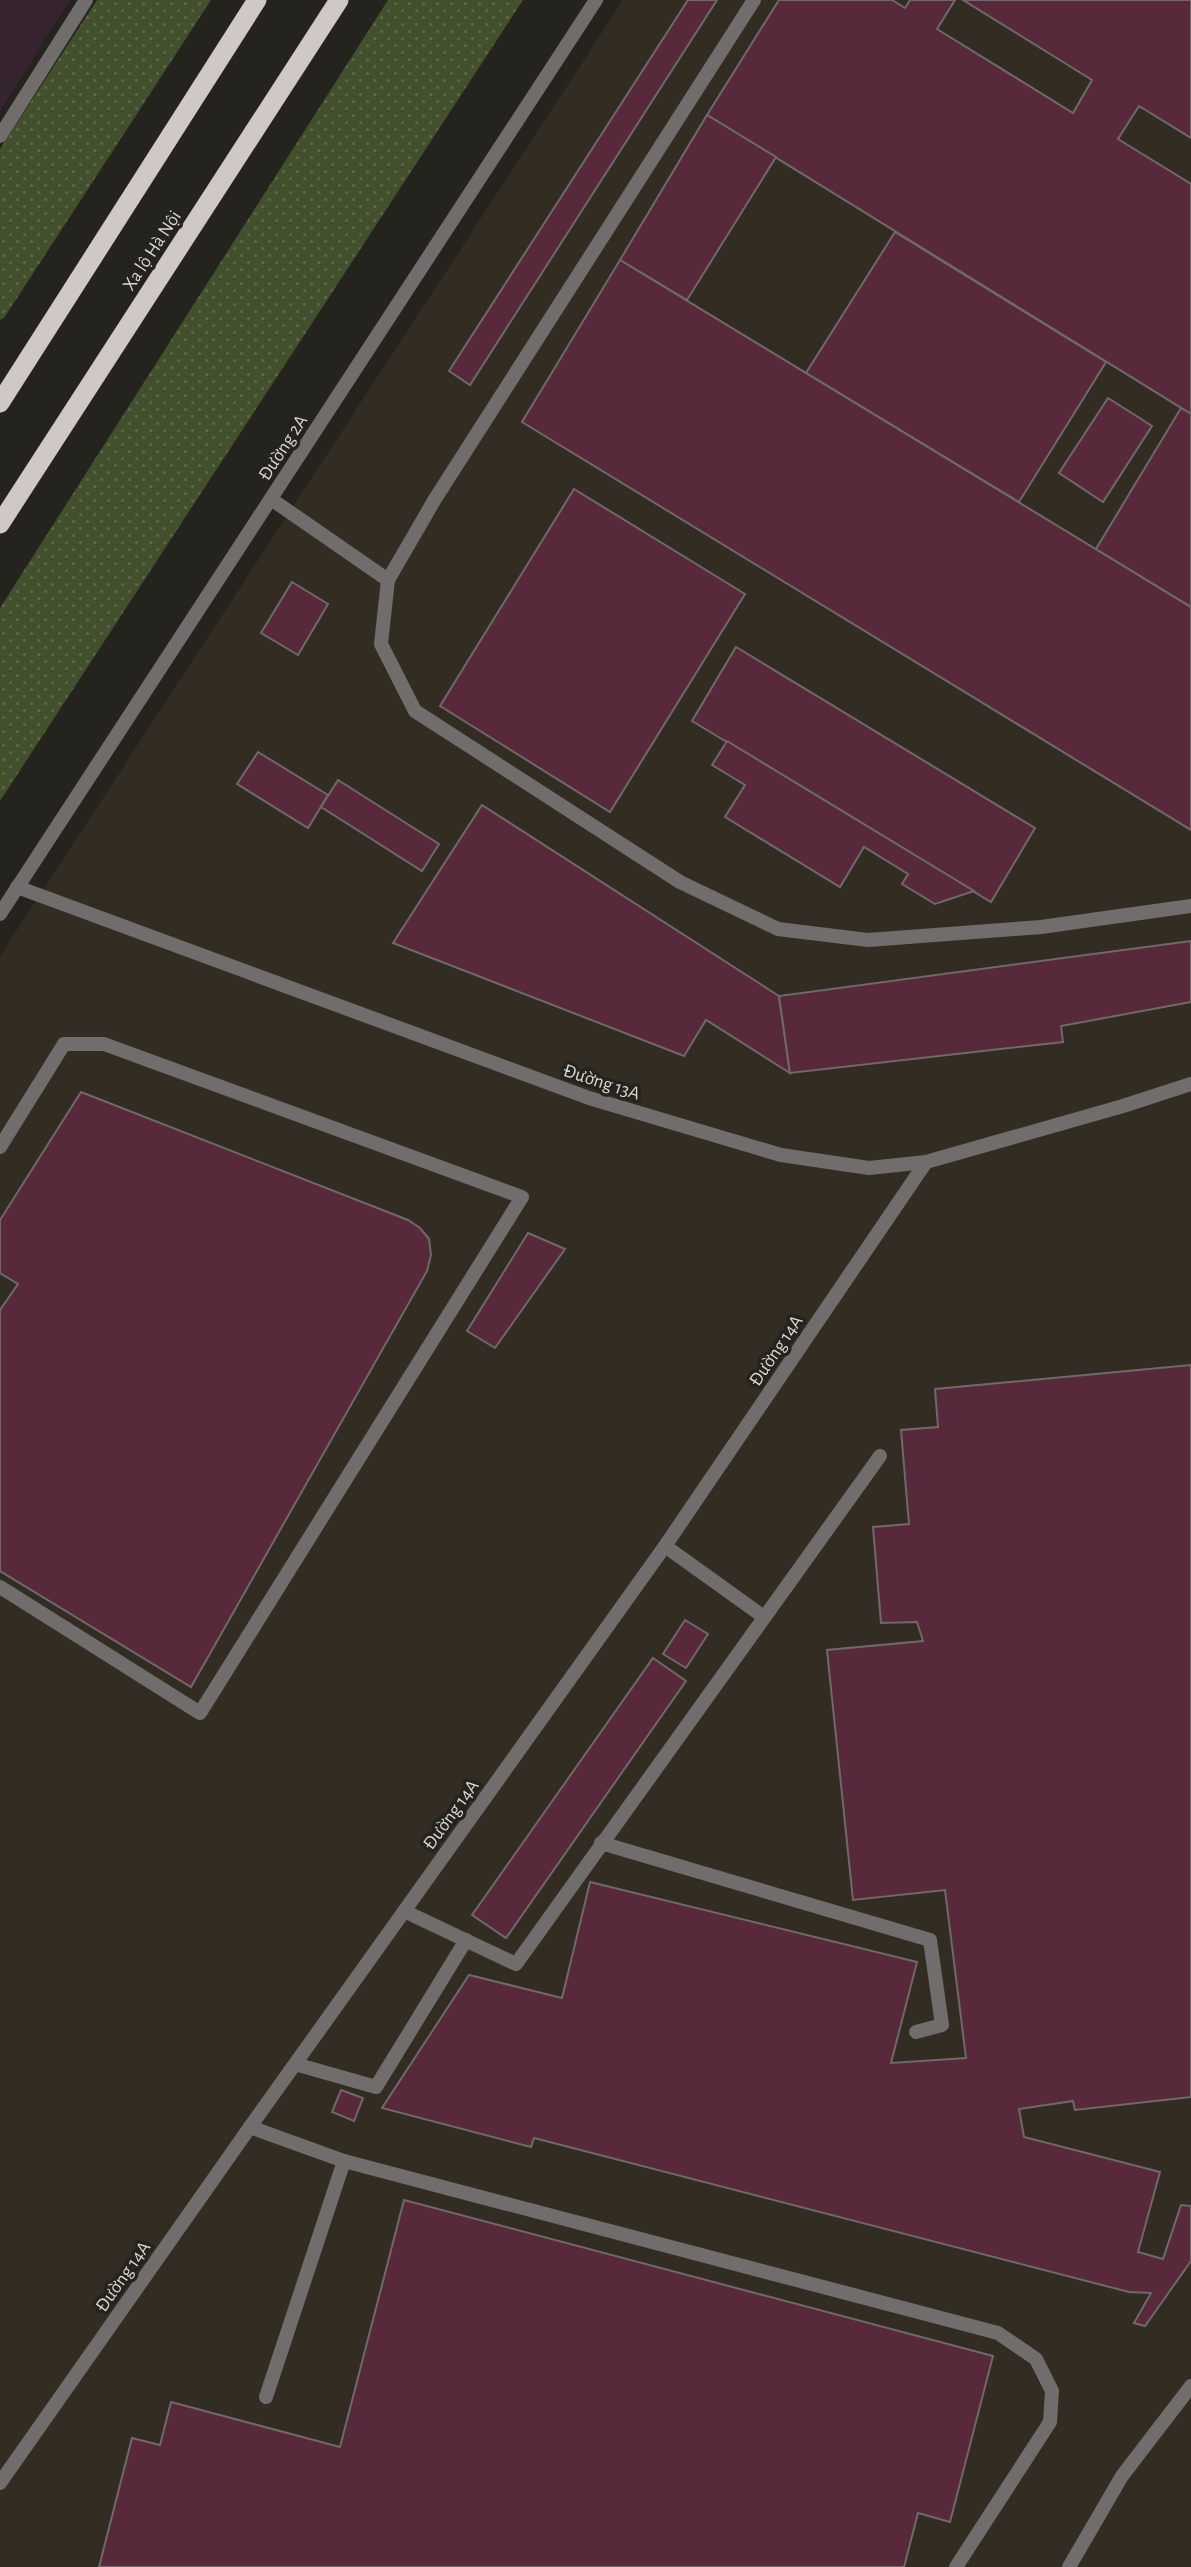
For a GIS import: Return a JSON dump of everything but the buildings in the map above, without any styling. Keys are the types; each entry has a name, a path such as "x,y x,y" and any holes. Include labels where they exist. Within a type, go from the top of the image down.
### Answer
{"highway":[{"path":"0,403 257,0"},
{"name":"Xa lộ Hà Nội","path":"0,524 340,0"}],"street":[{"path":"0,136 86,0"},
{"name":"Đường 2A","path":"0,914 596,0"},
{"path":"754,0 435,499 388,580 381,644 415,711 680,882 778,929 868,940 1041,927 1191,906"},
{"path":"271,499 388,580"},
{"name":"Đường 13A","path":"17,887 589,1098 781,1155 869,1168 926,1162 1191,1084"},
{"path":"0,1147 64,1044 104,1044 522,1197 200,1713 0,1587"},
{"name":"Đường 14A","path":"0,2483 250,2127 665,1546 926,1162"},
{"path":"404,1911 516,1964 880,1456"},
{"path":"665,1546 764,1617"},
{"path":"601,1843 930,1940 942,2025 916,2032"},
{"path":"295,2064 376,2087 466,1940"},
{"path":"250,2127 344,2161 998,2333 1036,2359 1052,2391 1050,2422 956,2567"},
{"path":"266,2397 344,2161"},
{"path":"1069,2567 1122,2476 1191,2385"}],"shaded area":[{"path":"0,0 70,0 0,111"},
{"path":"623,0 1191,0 1191,2567 0,2567 0,956"}],"green space":[{"path":"97,0 211,0 4,318 0,320 0,149"},
{"path":"388,0 523,0 0,801 0,608"}]}
